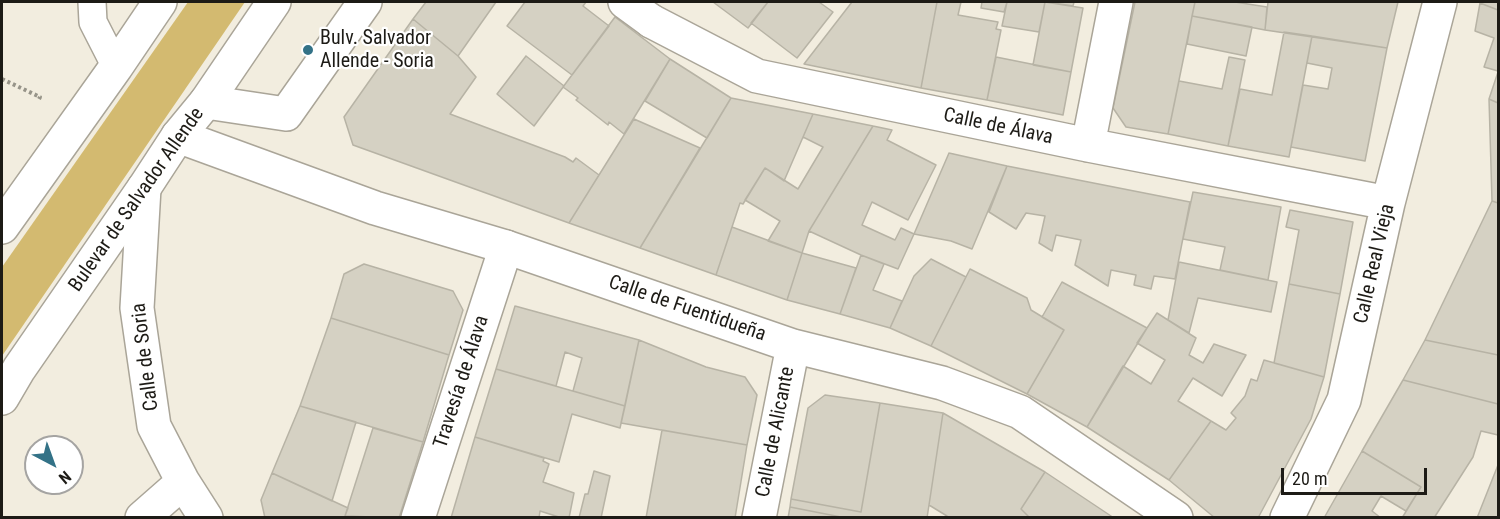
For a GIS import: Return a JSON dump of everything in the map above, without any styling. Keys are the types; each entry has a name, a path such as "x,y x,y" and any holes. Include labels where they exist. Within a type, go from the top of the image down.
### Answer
{"street":[{"path":"2,227 160,2"},
{"name":"Bulevar de Salvador Allende","path":"2,398 19,369 178,136 206,102 274,2"},
{"path":"206,102 286,114 365,2"},
{"name":"Calle de Álava","path":"625,2 651,21 757,76 1088,146 1388,202"},
{"path":"1088,146 1116,2"},
{"name":"Calle Real Vieja","path":"1287,518 1344,400 1388,202 1440,2"},
{"name":"Calle de Fuentidueña","path":"178,136 375,208 506,247 793,346 942,383 1020,412 1176,518"},
{"name":"Calle de Soria","path":"144,188 137,308 154,426 183,482 206,518"},
{"name":"Travesía de Álava","path":"418,518 506,247"},
{"name":"Calle de Alicante","path":"759,518 793,346"},
{"path":"142,518 183,482"}],"lane":[{"path":"92,2 93,22 116,67"}],"path":[{"path":"2,79 40,97 33,106"}],"shaded area":[{"path":"188,2 245,2 2,356 2,267"}],"building":[{"path":"426,2 496,2 458,56 413,19"},
{"path":"525,2 586,2 583,6 609,26 572,75 507,26"},
{"path":"713,2 768,2 748,28"},
{"path":"768,2 819,2 833,12 797,58 751,23"},
{"path":"852,2 937,2 921,88 804,64"},
{"path":"937,2 961,2 958,15 998,22 996,29 1001,30 987,100 921,88"},
{"path":"982,2 1007,2 1004,12 981,8"},
{"path":"1007,2 1045,2 1039,32 1002,26"},
{"path":"1045,2 1083,8 1071,72 1033,65"},
{"path":"1047,2 1074,2 1073,6"},
{"path":"1135,2 1195,2 1168,134 1126,127 1113,108"},
{"path":"1195,2 1235,2 1267,7 1265,30 1192,16"},
{"path":"1268,2 1398,2 1387,48 1265,30"},
{"path":"1498,2 1498,10 1480,3"},
{"path":"1480,3 1498,10 1498,71 1484,67 1494,38 1475,31"},
{"path":"1192,16 1252,27 1246,56 1187,44"},
{"path":"615,17 670,59 624,134 609,122 608,125 563,87"},
{"path":"413,19 458,56 476,77 450,114 573,162 576,158 599,175 569,223 353,145 344,117"},
{"path":"1284,32 1312,36 1289,157 1228,146 1240,89 1272,95"},
{"path":"1312,36 1387,48 1365,161 1291,147 1303,85 1328,89 1332,68 1307,63"},
{"path":"526,56 564,86 534,126 497,94"},
{"path":"996,57 1071,72 1063,115 987,100"},
{"path":"1229,57 1245,60 1228,146 1168,134 1179,81 1222,89"},
{"path":"670,59 731,98 707,138 645,101"},
{"path":"1498,72 1498,103 1489,99"},
{"path":"731,98 813,114 784,181 765,168 743,204 740,203 716,275 640,248"},
{"path":"1489,99 1498,103 1498,203 1492,201"},
{"path":"813,114 873,126 809,231 802,253 768,241 780,221 745,200 765,168 798,189 823,147 803,137"},
{"path":"634,119 700,148 640,248 569,223"},
{"path":"873,126 892,130 887,140 936,165 908,220 872,202 862,225 895,240 901,228 914,234 898,269 809,231"},
{"path":"949,153 1007,166 972,249 951,241 914,234"},
{"path":"1007,166 1190,202 1175,279 1154,276 1151,289 1134,285 1136,275 1111,270 1108,286 1075,265 1081,240 1056,235 1052,251 1039,243 1045,216 1026,213 1016,229 989,212"},
{"path":"1193,192 1281,207 1268,280 1220,270 1225,247 1183,239"},
{"path":"1492,201 1498,203 1498,355 1425,340"},
{"path":"1290,210 1353,222 1340,294 1289,284 1299,230 1286,227"},
{"path":"732,227 802,253 787,300 716,275"},
{"path":"802,253 856,268 840,314 787,300"},
{"path":"861,255 884,264 873,290 902,301 890,328 840,314"},
{"path":"931,259 966,277 931,346 890,328 914,276"},
{"path":"1179,262 1277,282 1271,312 1198,298 1189,333 1168,320"},
{"path":"364,264 453,291 463,310 449,355 331,318 344,274"},
{"path":"970,269 1027,298 1031,310 1064,330 1027,394 931,346"},
{"path":"1062,282 1147,328 1087,427 1027,394 1064,330 1042,317"},
{"path":"1289,284 1340,294 1324,377 1274,363"},
{"path":"515,306 639,340 625,406 573,391 582,358 565,352 556,386 496,369"},
{"path":"1157,313 1196,338 1189,355 1203,363 1214,344 1246,355 1222,396 1193,378 1178,401 1211,421 1169,480 1087,427 1123,366 1151,384 1165,360 1137,343"},
{"path":"331,318 449,355 423,442 300,406"},
{"path":"639,340 706,367 745,377 757,395 747,445 621,423"},
{"path":"1425,340 1498,355 1498,404 1403,380"},
{"path":"1264,360 1324,377 1311,419 1258,518 1215,518 1169,480 1211,421 1226,430 1236,418 1231,413 1245,396 1251,379 1257,381"},
{"path":"496,369 625,406 620,428 572,414 559,462 475,437"},
{"path":"1403,380 1498,404 1498,435 1481,431 1473,457 1434,518 1402,518 1421,487 1362,451"},
{"path":"825,395 880,403 861,512 791,499 808,408"},
{"path":"880,403 943,413 927,518 846,518 790,507 791,499 861,512"},
{"path":"300,406 356,422 332,501 272,473"},
{"path":"943,413 1045,472 1021,509 1030,518 946,518 947,516 929,505"},
{"path":"373,428 423,442 399,518 345,516"},
{"path":"662,430 747,445 735,518 646,518"},
{"path":"475,437 544,458 543,461 549,464 543,482 574,493 569,518 540,511 539,518 451,518"},
{"path":"1362,451 1421,487 1406,511 1381,496 1372,511 1381,518 1324,518"},
{"path":"1498,465 1498,518 1477,518"},
{"path":"594,471 610,476 601,518 579,518 585,494 588,494"},
{"path":"1045,472 1114,518 1030,518 1021,509"},
{"path":"272,473 348,508 345,516 349,518 265,518 261,500"},
{"path":"790,507 846,518 788,518"}],"place":[{"name":"Bulv. Salvador Allende - Soria","path":"308,50"}]}
